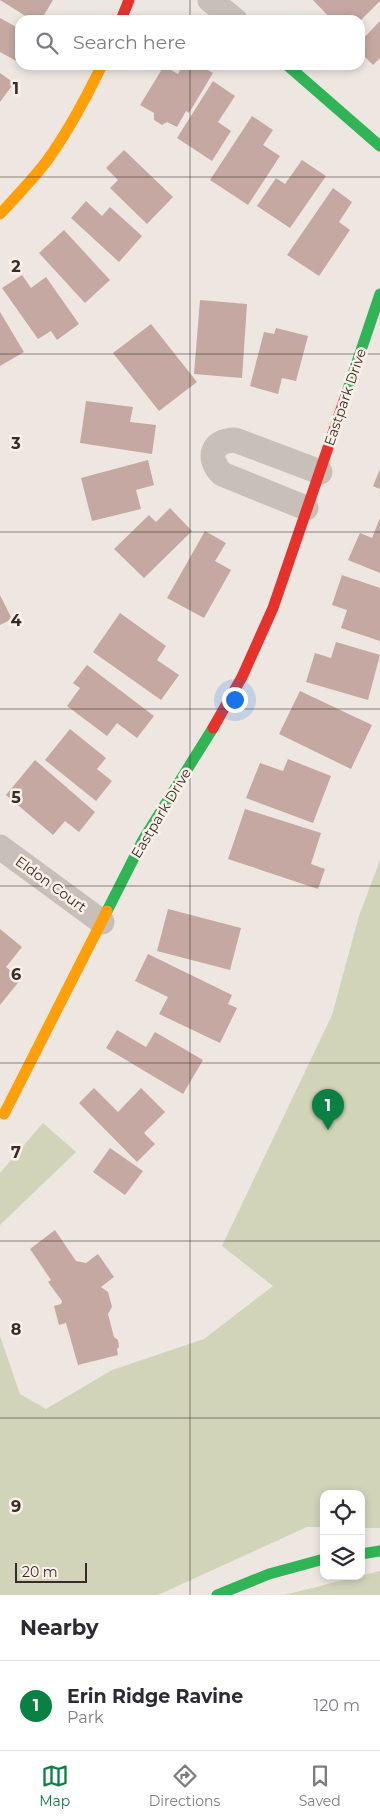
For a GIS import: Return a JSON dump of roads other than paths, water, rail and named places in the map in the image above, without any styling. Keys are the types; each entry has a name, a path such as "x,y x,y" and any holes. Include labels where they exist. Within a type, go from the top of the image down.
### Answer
{"street":[{"path":"123,15 129,0"},
{"path":"210,0 229,15"},
{"path":"0,214 35,175 61,140 79,112 100,70"},
{"path":"293,70 380,146"},
{"name":"Eastpark Drive","path":"4,1114 143,840 208,736 242,677 273,608 380,294"},
{"path":"306,508 222,474 214,464 212,459 213,452 223,442 235,440 320,472"},
{"name":"Eldon Court","path":"0,847 102,922"},
{"path":"365,1553 380,1551"},
{"path":"217,1595 283,1570 320,1560"}],"place":[{"name":"Erin Ridge Ravine","path":"328,1130"}]}
